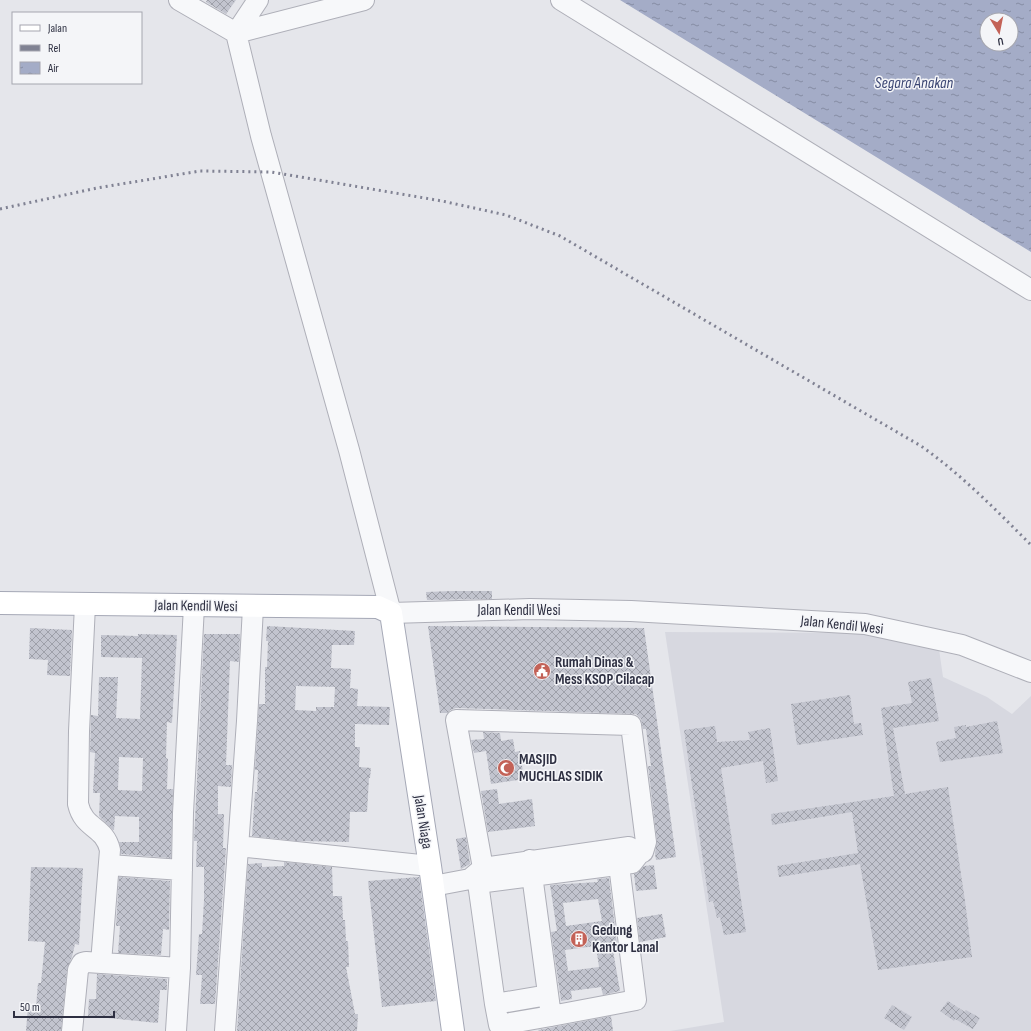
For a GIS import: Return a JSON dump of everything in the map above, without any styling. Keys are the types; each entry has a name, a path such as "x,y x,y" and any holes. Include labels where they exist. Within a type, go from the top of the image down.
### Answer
{"main road":[{"name":"Jalan Kendil Wesi","path":"0,603 252,607 378,607 391,613"},
{"name":"Jalan Niaga","path":"391,613 432,876 453,1031"}],"street":[{"path":"179,0 236,33 364,0"},
{"path":"258,0 236,33 260,136 350,450 391,613"},
{"path":"561,0 1031,290"},
{"path":"85,605 79,731 78,804 80,815 87,823 101,832 108,840 110,850 101,963"},
{"path":"176,1031 180,968 182,813 194,606"},
{"path":"225,1031 238,846 252,607"},
{"name":"Jalan Kendil Wesi","path":"391,613 530,609 616,611 865,624 962,645 1031,672"},
{"path":"532,868 619,865 632,863 639,854 643,852 646,842 631,725 456,720 499,1025 636,1000 619,865"},
{"path":"238,846 432,876 477,877 532,868 629,847 639,854"},
{"path":"109,865 182,870"},
{"path":"532,868 551,1016"},
{"path":"72,1031 78,970 82,963 180,968"},
{"path":"495,1004 548,995"}],"shaded area":[{"path":"665,632 867,633 939,649 943,677 987,697 1012,714 1031,696 1031,1031 670,1031 724,1022"}],"water":[{"name":"Segara Anakan","path":"620,0 1031,0 1031,252"}],"building":[{"path":"207,0 236,0 226,14 206,2"},
{"path":"492,591 492,599 427,600 426,592"},
{"path":"267,626 355,631 354,645 332,645 331,668 351,669 350,688 358,689 357,706 390,707 389,725 355,724 355,747 360,747 359,767 371,768 367,812 350,812 349,842 297,841 252,836 255,792 257,792 258,770 255,770 259,704 265,704 265,667 267,667 268,641 266,641","holes":["296,686 335,687 334,707 316,707 316,711 295,710"]},
{"name":"Rumah Dinas & Mess KSOP Cilacap","path":"428,626 644,628 676,857 656,860 655,853 657,841 648,766 651,766 646,729 643,729 641,719 636,714 456,708 447,713 440,713"},
{"path":"30,628 72,630 70,676 47,675 48,660 29,659"},
{"path":"138,634 177,635 172,723 167,722 166,758 168,759 167,789 173,789 171,858 121,854 119,842 139,842 139,817 115,816 113,830 99,816 100,793 93,793 95,753 90,752 91,715 98,716 99,677 118,677 116,718 140,719 142,658 101,657 101,635 138,636","holes":["119,757 143,758 142,791 118,790"]},
{"path":"204,634 240,634 239,662 230,661 226,765 232,765 231,787 218,786 218,814 224,814 223,848 226,848 215,1004 200,1004 202,975 196,975 199,934 202,934 204,900 204,867 196,867 197,841 194,841"},
{"path":"931,678 939,721 893,728 905,794 948,787 972,957 878,970 860,864 779,877 777,866 858,853 852,812 772,825 771,814 894,796 881,708 912,703 908,682"},
{"path":"850,695 854,724 861,723 863,735 797,745 791,704"},
{"path":"997,721 1003,753 940,762 936,742 956,738 954,727 966,725 966,727"},
{"path":"715,726 717,742 750,740 748,732 770,728 778,781 766,783 763,761 721,768 746,932 724,935 720,917 717,918 713,901 709,902 684,730"},
{"path":"483,732 500,733 501,741 513,739 515,752 520,751 524,779 491,784 486,751 474,753 471,740 484,739"},
{"path":"497,789 499,804 532,799 535,826 488,832 481,791"},
{"path":"466,837 470,864 461,869 456,839"},
{"path":"284,862 332,867 333,896 342,896 343,920 345,920 346,941 348,941 349,967 346,967 355,1014 358,1014 357,1031 237,1031 248,864 262,863 262,867 284,866"},
{"path":"654,865 657,889 636,891 634,874 644,866"},
{"path":"31,867 83,868 79,945 75,944 67,969 61,1031 26,1031 28,1006 36,1007 38,983 41,983 45,942 28,941"},
{"path":"119,877 170,881 169,930 163,929 161,955 118,953 120,926 116,926"},
{"path":"419,877 436,1001 382,1007 368,881"},
{"name":"Gedung Kantor Lanal","path":"609,878 617,944 612,945 620,991 603,995 601,987 571,991 572,999 561,1001 551,932 557,931 550,885 598,882 597,879","holes":["598,899 602,921 566,926 563,903","596,946 599,967 568,971 565,950"]},
{"path":"662,914 666,937 640,942 637,918"},
{"path":"97,974 167,979 167,990 160,990 158,1023 88,1016 89,999 96,999"},
{"path":"948,1001 965,1012 966,1010 980,1018 973,1029 955,1019 954,1021 940,1011"},
{"path":"892,1005 912,1017 904,1030 884,1018"},
{"path":"611,1016 613,1031 538,1030"}],"railway":[{"path":"0,209 97,188 200,171 271,172 442,201 506,215 560,236 921,446 965,481 1031,545"}],"place":[{"name":"Rumah Dinas & Mess KSOP Cilacap","path":"542,671"},
{"name":"MASJID MUCHLAS SIDIK","path":"506,768"},
{"name":"Gedung Kantor Lanal","path":"579,939"}]}
